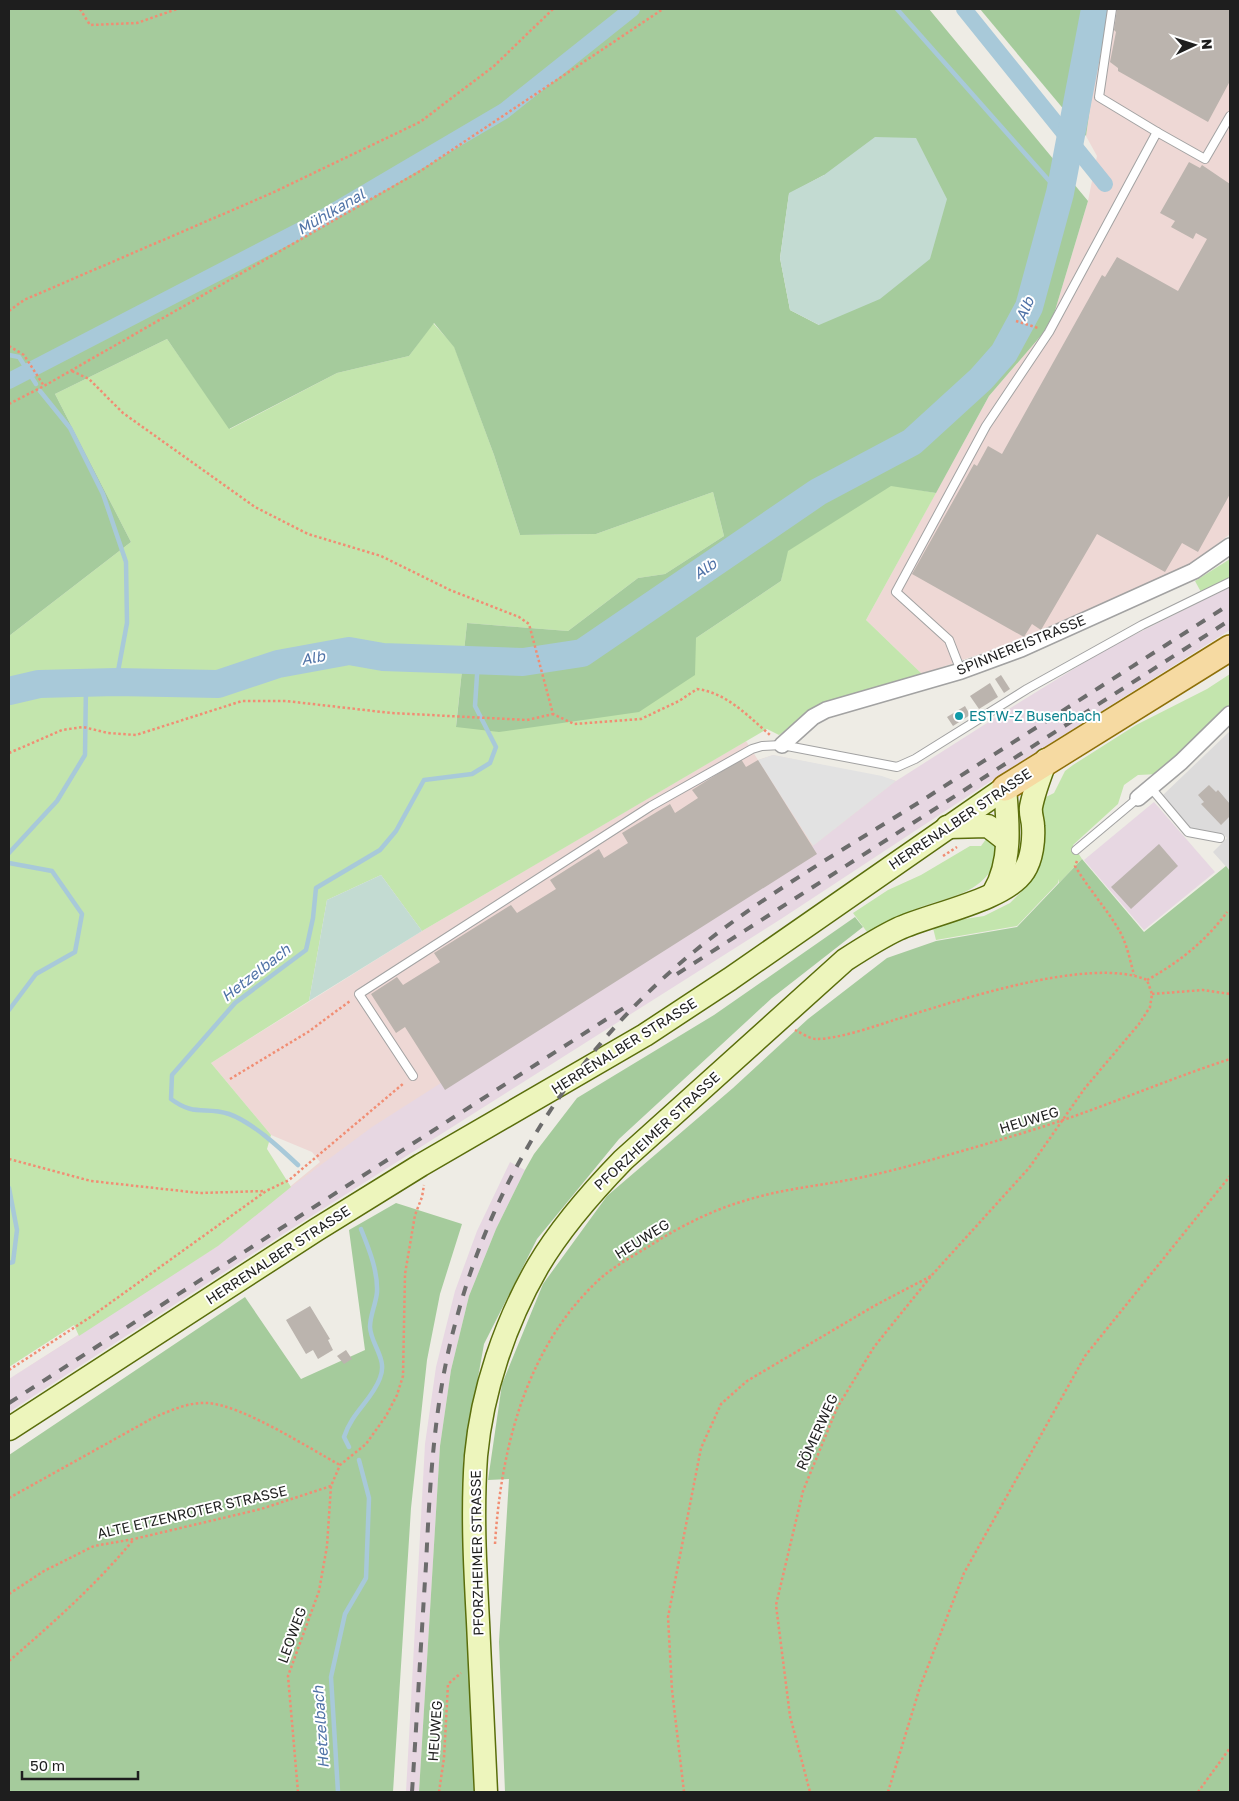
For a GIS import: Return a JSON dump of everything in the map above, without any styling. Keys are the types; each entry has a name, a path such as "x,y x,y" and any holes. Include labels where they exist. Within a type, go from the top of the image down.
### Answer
{"main road":[{"name":"HERRENALBER STRASSE","path":"9,1429 324,1225 421,1166 645,1036 730,979 946,827 1046,760 1230,648"},
{"name":"PFORZHEIMER STRASSE","path":"486,1792 475,1554 476,1454 491,1376 519,1302 538,1266 563,1228 591,1193 622,1160 845,960 874,941 899,928 971,904 1015,882 1025,870 1032,849 1033,827 1031,810 1037,782 1046,760"},
{"path":"1005,788 1031,810"},
{"path":"994,892 1002,879 1005,866 1005,788"},
{"path":"946,827 988,826 1006,840"}],"street":[{"name":"SPINNEREISTRASSE","path":"782,745 807,722 826,710 961,671 1021,648 1194,571 1230,546"},
{"path":"1138,798 1230,714"}],"lane":[{"path":"1112,9 1098,97 1205,159 1230,116"},
{"path":"961,671 949,640 896,592 986,426 1049,332 1157,132"},
{"path":"413,1076 359,994 652,806 752,749 762,746 782,745 897,766 915,759 1027,689 1142,625 1230,582"},
{"path":"1151,788 1188,832 1220,838"},
{"path":"1076,850 1138,798"}],"path":[{"path":"80,9 90,25 137,23 177,9"},
{"path":"9,311 24,300 272,193 420,122 494,66 553,9"},
{"path":"9,404 72,371 422,170 663,9"},
{"path":"1016,321 1049,332"},
{"path":"9,346 24,355 44,386"},
{"path":"72,371 89,378 123,413 255,507 308,534 380,556 450,590 520,617 529,624 552,714"},
{"path":"9,753 62,730 82,727 108,733 136,735 242,701 286,702 391,713 527,720 552,714 574,724 641,718 679,701 697,689 710,691 728,701 782,745"},
{"path":"1076,850 1079,857 1075,866 1119,930 1128,950 1134,975"},
{"path":"783,1016 795,1030 815,1039 863,1030 936,1008 1044,980 1092,973 1116,972 1134,975 1147,980 1168,969 1190,952 1214,929 1227,912"},
{"path":"1147,980 1152,994 1204,990 1230,994"},
{"path":"230,1079 308,1032 359,994"},
{"name":"RÖMERWEG","path":"810,1792 790,1716 776,1605 803,1491 837,1408 874,1347 932,1275 1029,1168 1085,1088 1139,1024 1150,1007 1152,994"},
{"name":"HEUWEG","path":"495,1554 498,1498 507,1454 527,1388 542,1353 570,1311 603,1276 680,1227 732,1204 786,1190 891,1170 1064,1120 1170,1079 1230,1059"},
{"path":"9,1370 92,1316 266,1191 289,1180 413,1076"},
{"path":"9,1159 90,1181 200,1193 266,1191"},
{"path":"888,1792 920,1687 964,1573 978,1547 1085,1356 1230,1176"},
{"path":"331,1486 340,1466 366,1444 386,1416 397,1395 403,1366 406,1274 415,1215 422,1196 425,1177"},
{"path":"684,1792 672,1690 668,1616 701,1448 721,1404 747,1381 874,1306 932,1275"},
{"path":"9,1498 172,1409 207,1403 238,1410 340,1466"},
{"name":"ALTE ETZENROTER STRASSE","path":"9,1594 44,1571 94,1546 134,1539 261,1509 331,1486"},
{"name":"LEOWEG","path":"298,1792 288,1676 319,1591 327,1546 331,1486"},
{"path":"9,1661 48,1628 111,1568 134,1539"},
{"name":"HEUWEG","path":"439,1792 444,1758 448,1684 480,1657"},
{"path":"1198,1792 1230,1748"}],"shaded area":[{"path":"1104,9 1230,9 1230,534 1190,565 1012,643 922,674 866,620 989,396 1051,324 1088,201 1097,156 1086,136"},
{"path":"1230,587 1230,630 994,779 781,919 280,1236 9,1412 9,1379 218,1246 291,1187 372,1127 813,846 896,781 1020,702 1106,649"},
{"path":"1230,731 1230,871 1213,852 1227,838 1224,835 1191,829 1163,795"},
{"path":"746,741 758,760 773,755 896,781 908,802 637,995 9,1379 218,1246 320,1162 312,1152 271,1135 211,1063 422,931"},
{"path":"773,755 882,776 896,781 813,846 758,760"},
{"path":"1154,802 1215,872 1144,930 1084,860"},
{"path":"510,1162 525,1170 496,1229 469,1296 451,1370 440,1446 419,1792 406,1792 425,1444 436,1367 455,1291 477,1231"}],"green space":[{"path":"9,9 929,9 1088,201 1051,324 989,396 936,493 891,486 788,551 781,581 696,638 695,675 639,712 499,732 456,727 467,623 568,631 638,578 665,574 724,536 713,492 596,534 520,535 494,455 454,347 434,323 409,356 337,373 229,429 167,339 55,394 131,542 9,636","holes":["824,175 819,325 790,310 780,258 789,194"]},
{"path":"980,9 1104,9 1086,136"},
{"path":"875,137 916,138 947,199 930,259 880,299 819,325 790,310 780,258 789,193 824,175"},
{"path":"433,323 454,346 494,455 520,535 596,534 713,492 724,536 665,574 638,578 568,631 467,623 456,726 696,638 781,581 787,551 891,485 936,493 866,620 922,674 819,707 779,735 767,729 422,931 381,875 327,900 309,1001 211,1063 271,1135 267,1149 291,1187 218,1246 79,1336 74,1325 9,1367 9,636 131,542 55,394 167,339 230,429 337,373 409,356"},
{"path":"1230,559 1230,578 1201,592 1195,581"},
{"path":"1230,674 1230,705 1159,774 1138,775 1124,785 1118,804 1073,845 1082,859 1059,883 1058,879 1058,883 1017,926 936,940 932,924 984,916 1010,903 1026,887 1038,863 1040,800 1054,793 1065,771 1136,725 1207,689"},
{"path":"989,835 996,847 995,862 989,873 972,888 950,898 916,909 867,932 853,913 888,890 921,875 970,846 981,846"},
{"path":"1082,859 1144,932 1226,866 1230,871 1230,1792 505,1792 499,1642 509,1479 488,1480 502,1384 543,1284 607,1196 733,1088 808,1019 887,958 936,941 1017,927"},
{"path":"381,875 422,931 309,1001 327,900"},
{"path":"855,917 863,927 772,998 619,1139 537,1239 484,1344 463,1461 474,1792 419,1792 440,1446 451,1370 469,1296 496,1229 525,1170 534,1154 577,1098 714,1015"},
{"path":"396,1203 462,1224 440,1294 427,1360 411,1508 393,1792 9,1792 9,1455 245,1297 301,1379 365,1350 349,1230"}],"building":[{"path":"1117,9 1230,9 1230,81 1208,122 1118,71 1118,68 1110,62 1116,32 1114,30"},
{"path":"1189,162 1200,168 1202,165 1230,184 1230,494 1198,552 1182,543 1165,572 1097,534 1041,630 1032,624 1024,637 912,574 974,464 977,466 988,446 1002,454 1102,275 1105,277 1117,257 1178,291 1207,239 1196,233 1193,239 1171,227 1175,221 1160,213"},
{"path":"1001,675 1010,689 1004,693 995,679"},
{"path":"990,683 998,697 979,709 970,696"},
{"name":"ESTW-Z Busenbach","path":"965,706 970,715 953,726 947,717"},
{"path":"741,759 746,767 758,760 817,854 445,1090 405,1027 396,1033 371,994 397,977 403,985 440,962 434,953 511,905 517,913 556,889 550,880 599,849 604,858 628,843 622,833 670,804 675,813 698,798 692,790"},
{"path":"1209,785 1216,792 1218,790 1230,804 1230,816 1221,825 1201,804 1204,802 1198,795"},
{"path":"1159,844 1178,866 1131,909 1111,887"},
{"path":"310,1306 330,1339 328,1340 333,1350 318,1359 313,1350 306,1354 286,1320"},
{"path":"346,1350 352,1359 344,1364 337,1356"}],"waterway":[{"name":"Mühlkanal","path":"9,381 312,224 504,111 632,9"},
{"path":"897,9 1060,193"},
{"path":"964,9 1105,184"},
{"name":"Alb","path":"9,691 39,684 116,682 218,684 278,664 349,651 383,657 523,662 582,653 818,492 912,442 981,379 1004,353 1029,307 1060,193 1095,9"},
{"path":"9,355 19,357 36,384"},
{"path":"40,391 70,428 103,494 126,562 127,623 116,682"},
{"name":"Hetzelbach","path":"298,1165 265,1136 238,1118 221,1112 194,1110 171,1099 172,1075 235,1003 306,950 313,918 316,888 380,850 396,831 424,780 472,774 490,763 496,747 475,706 478,660"},
{"path":"9,853 57,801 85,755 86,683"},
{"path":"9,863 52,871 82,914 75,952 36,974 9,1010"},
{"path":"9,1188 17,1230 13,1262 9,1263"},
{"name":"Hetzelbach","path":"349,1447 344,1437 352,1420 372,1393 382,1371 381,1358 373,1340 370,1327 377,1292 376,1276 370,1252 361,1229"},
{"name":"Hetzelbach","path":"338,1792 331,1677 345,1614 366,1578 369,1498 359,1460"}],"railway":[{"path":"412,1792 434,1440 449,1348 473,1266 493,1216 516,1167 574,1076 645,995 685,959 742,915 803,874 926,798 1230,604"},
{"path":"677,974 1230,620"},
{"path":"9,1403 630,1004"}],"place":[{"name":"ESTW-Z Busenbach","path":"959,716"}]}
